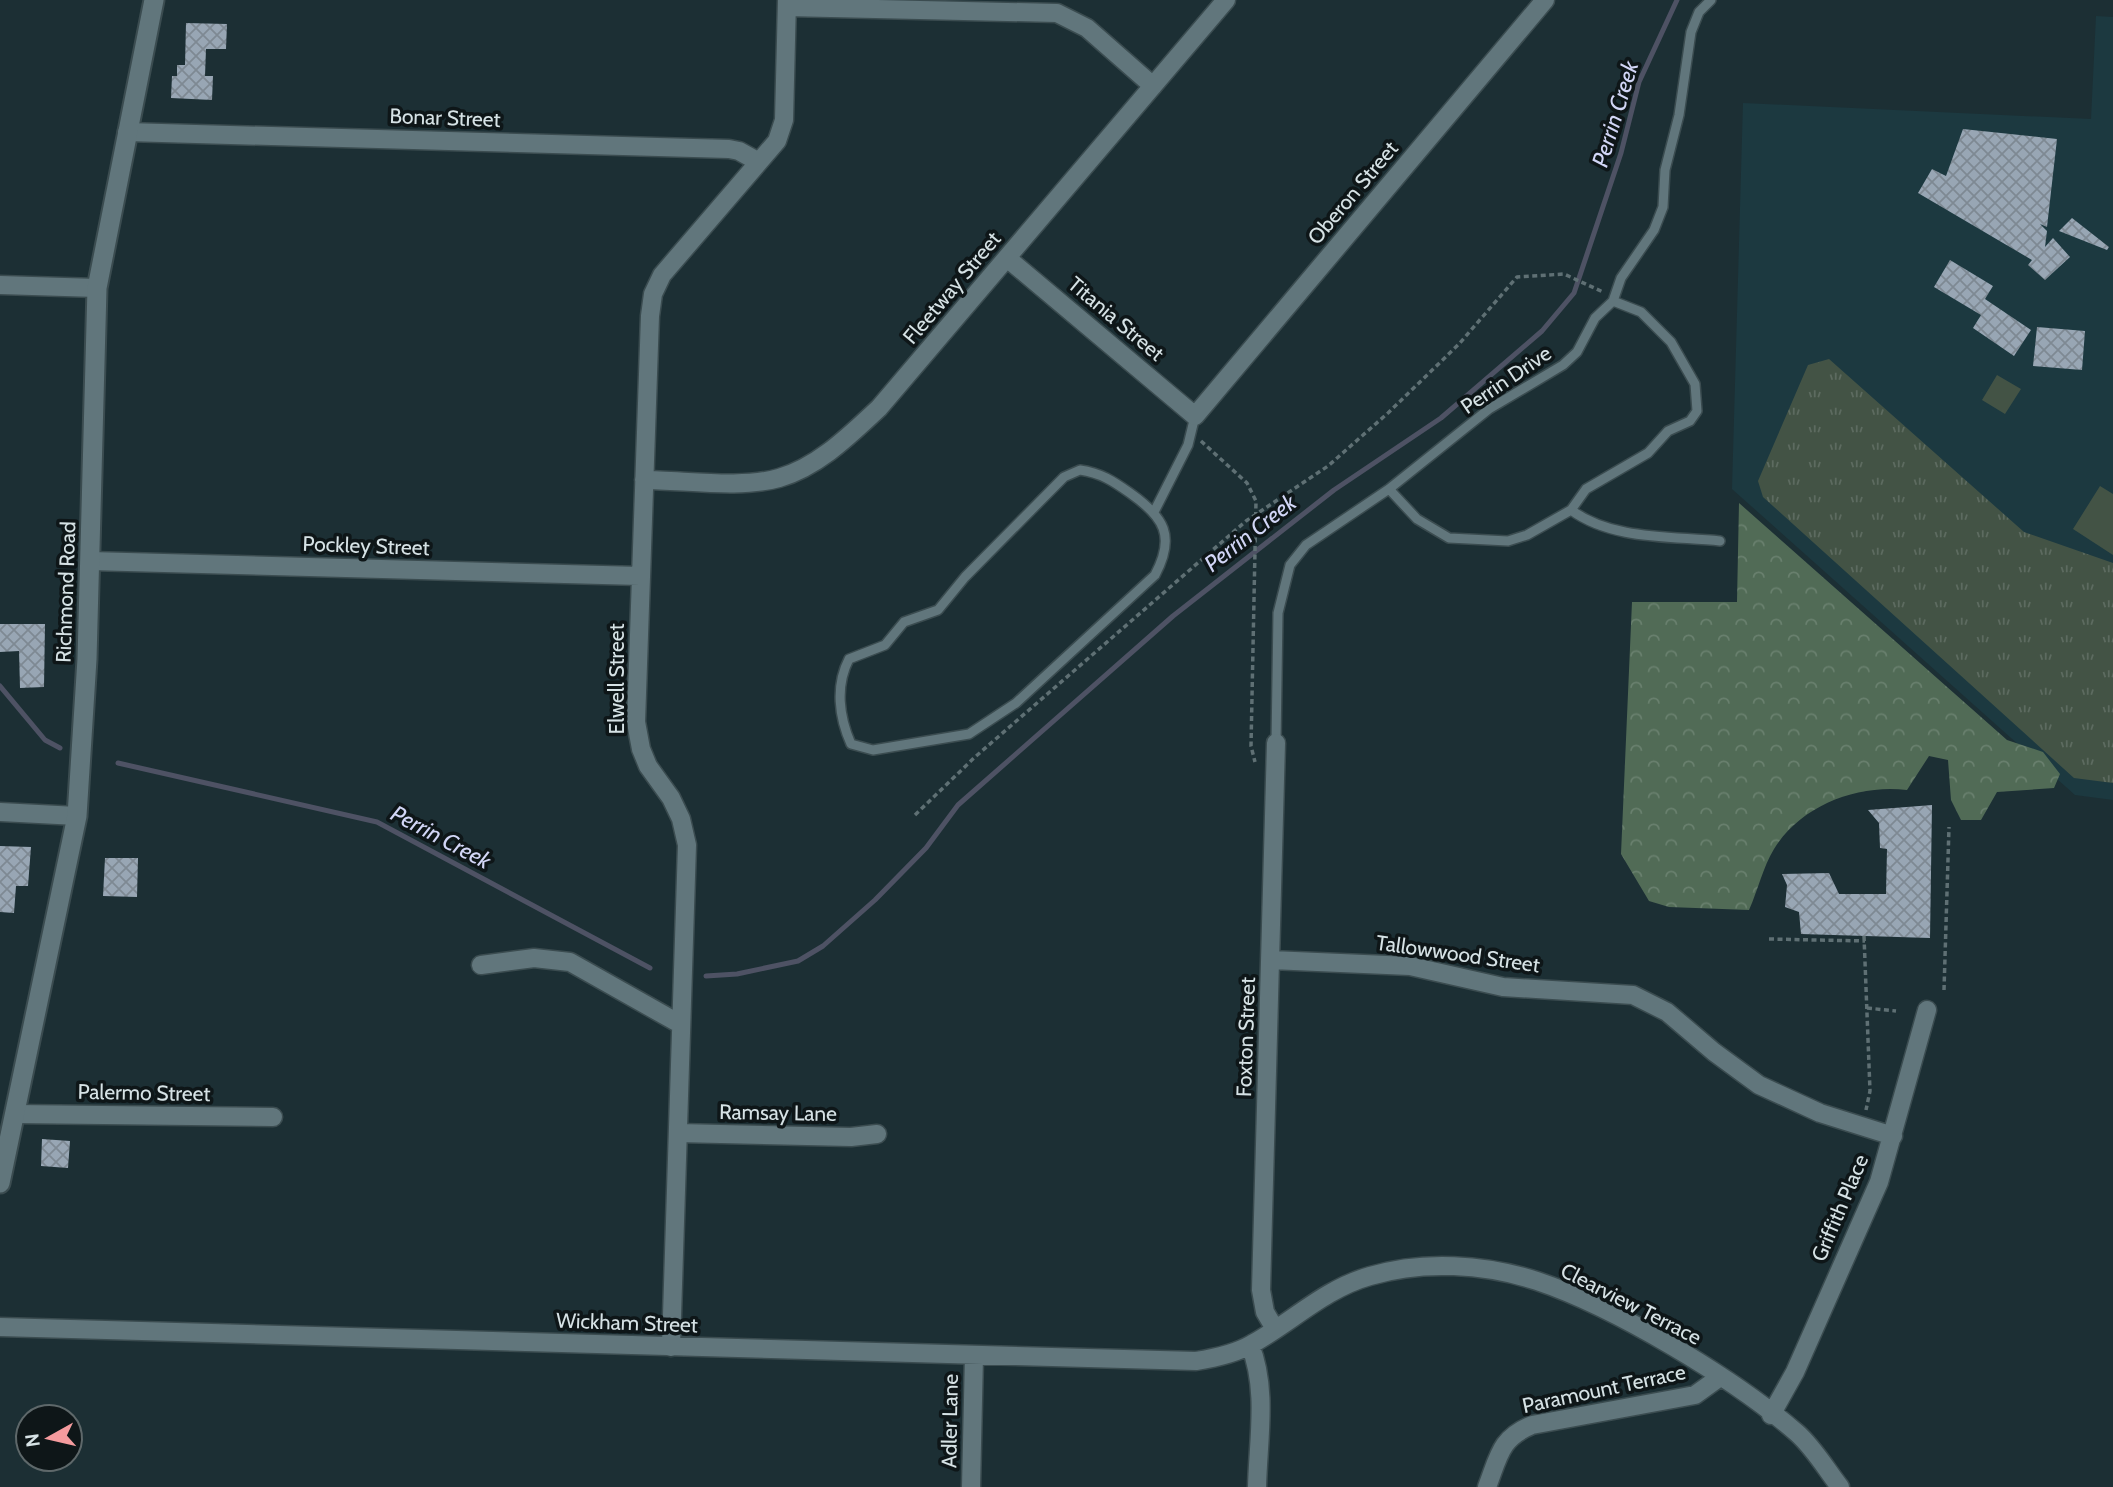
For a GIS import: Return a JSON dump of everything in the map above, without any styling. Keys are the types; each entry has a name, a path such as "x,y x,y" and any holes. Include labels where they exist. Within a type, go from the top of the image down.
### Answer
{"main road":[{"name":"Richmond Road","path":"0,1183 76,816 83,755 97,288 154,0"}],"street":[{"path":"147,0 154,0"},
{"name":"Fleetway Street","path":"644,480 777,479 800,470 831,450 879,408 1226,0"},
{"name":"Oberon Street","path":"1193,424 1545,0"},
{"path":"787,4 1057,13 1087,28 1153,86"},
{"name":"Elwell Street","path":"671,1347 687,845 681,819 671,798 648,766 641,750 636,722 653,294 662,275 777,141 783,120 787,4"},
{"name":"Bonar Street","path":"127,132 729,149 739,151 759,162"},
{"name":"Titania Street","path":"1007,258 1193,424"},
{"path":"0,285 97,288"},
{"name":"Pockley Street","path":"90,561 640,576"},
{"name":"Foxton Street","path":"1275,1329 1265,1312 1261,1290 1276,743"},
{"path":"0,812 76,816"},
{"path":"481,965 534,958 570,962 680,1024"},
{"name":"Tallowwood Street","path":"1271,960 1410,966 1503,987 1633,995 1667,1012 1714,1052 1759,1085 1820,1114 1893,1136"},
{"name":"Griffith Place","path":"1772,1415 1795,1372 1849,1243 1879,1182 1927,1010"},
{"name":"Palermo Street","path":"15,1114 273,1118"},
{"name":"Ramsay Lane","path":"677,1133 851,1137 877,1135"},
{"name":"Clearview Terrace","path":"1250,1345 1327,1293 1372,1275 1423,1266 1476,1269 1536,1281 1646,1332 1720,1377 1797,1434 1839,1487"},
{"name":"Wickham Street","path":"0,1327 1196,1361 1250,1345"},
{"path":"1250,1345 1259,1367 1260,1386 1257,1487"},
{"name":"Adler Lane","path":"971,1487 974,1356"},
{"name":"Paramount Terrace","path":"1488,1487 1502,1447 1513,1433 1532,1425 1695,1395 1720,1377"}],"lane":[{"name":"Perrin Drive","path":"1276,743 1278,612 1290,565 1306,545 1390,489 1489,409 1563,365 1577,352 1595,318 1613,301 1621,278 1654,230 1663,207 1665,170 1679,116 1687,51 1699,12 1712,0"},
{"path":"1390,489 1417,519 1449,538 1508,541 1527,535 1571,510 1586,489 1648,453 1668,431 1690,421 1697,411 1695,384 1671,342 1641,312 1613,301"},
{"path":"1155,510 1101,473 1080,470 1063,477 965,577 938,610 904,622 885,645 849,659 840,676 842,723 852,744 873,750 969,734 1017,703 1155,575 1166,554 1163,529 1155,510 1188,445 1193,424"},
{"path":"1571,510 1590,524 1624,532 1720,541"}],"path":[{"path":"915,816 975,757 1257,513 1328,466 1388,414 1459,345 1517,277 1564,274 1603,292"},
{"path":"1193,424 1247,483 1256,501 1258,525 1251,746 1255,762"},
{"path":"1944,990 1949,827"},
{"path":"1769,939 1864,939 1870,1091 1866,1112"},
{"path":"1867,1008 1896,1011"}],"shaded area":[{"path":"2096,16 2113,17 2113,800 2075,795 1732,489 1743,103 2091,119"}],"green space":[{"path":"1829,359 2024,532 2113,563 2113,783 2074,778 1763,497 1758,481 1808,365"},
{"path":"1997,375 2021,389 2005,414 1982,400"},
{"path":"2100,486 2113,494 2113,555 2073,529"},
{"path":"1739,503 2007,740 2043,752 2060,774 2054,788 1997,792 1981,820 1961,820 1951,800 1948,760 1929,756 1907,790 1869,790 1851,794 1815,809 1799,820 1774,849 1749,910 1669,907 1649,901 1621,854 1632,602 1737,602"}],"building":[{"path":"186,23 227,24 226,49 206,49 205,76 213,76 212,100 171,98 172,76 177,76 177,65 185,65"},
{"path":"1963,129 2057,139 2047,227 2040,224 2047,231 2045,247 2053,238 2070,257 2045,280 2028,265 2032,260 1918,193 1932,169 1946,176"},
{"path":"2072,218 2109,247 2107,250 2059,231"},
{"path":"1950,260 1993,286 1985,299 2031,330 2014,356 1973,328 1981,315 1934,287"},
{"path":"2037,327 2085,331 2082,370 2033,366"},
{"path":"0,624 45,624 44,687 20,688 19,651 0,652"},
{"path":"1932,805 1930,938 1801,934 1799,912 1785,907 1787,885 1782,874 1829,873 1839,894 1886,894 1887,849 1880,848 1879,823 1868,810"},
{"path":"0,846 31,847 28,886 16,886 14,913 0,912"},
{"path":"105,858 138,858 137,897 103,896"},
{"path":"42,1139 70,1141 68,1168 41,1166"}],"waterway":[{"name":"Perrin Creek","path":"706,976 737,974 798,961 823,946 875,900 926,848 958,805 1173,616 1334,490 1441,418 1542,331 1574,293 1621,153 1639,82 1677,0"},
{"name":"Perrin Creek","path":"0,686 45,740 60,748"},
{"name":"Perrin Creek","path":"118,763 377,822 650,968"}]}
